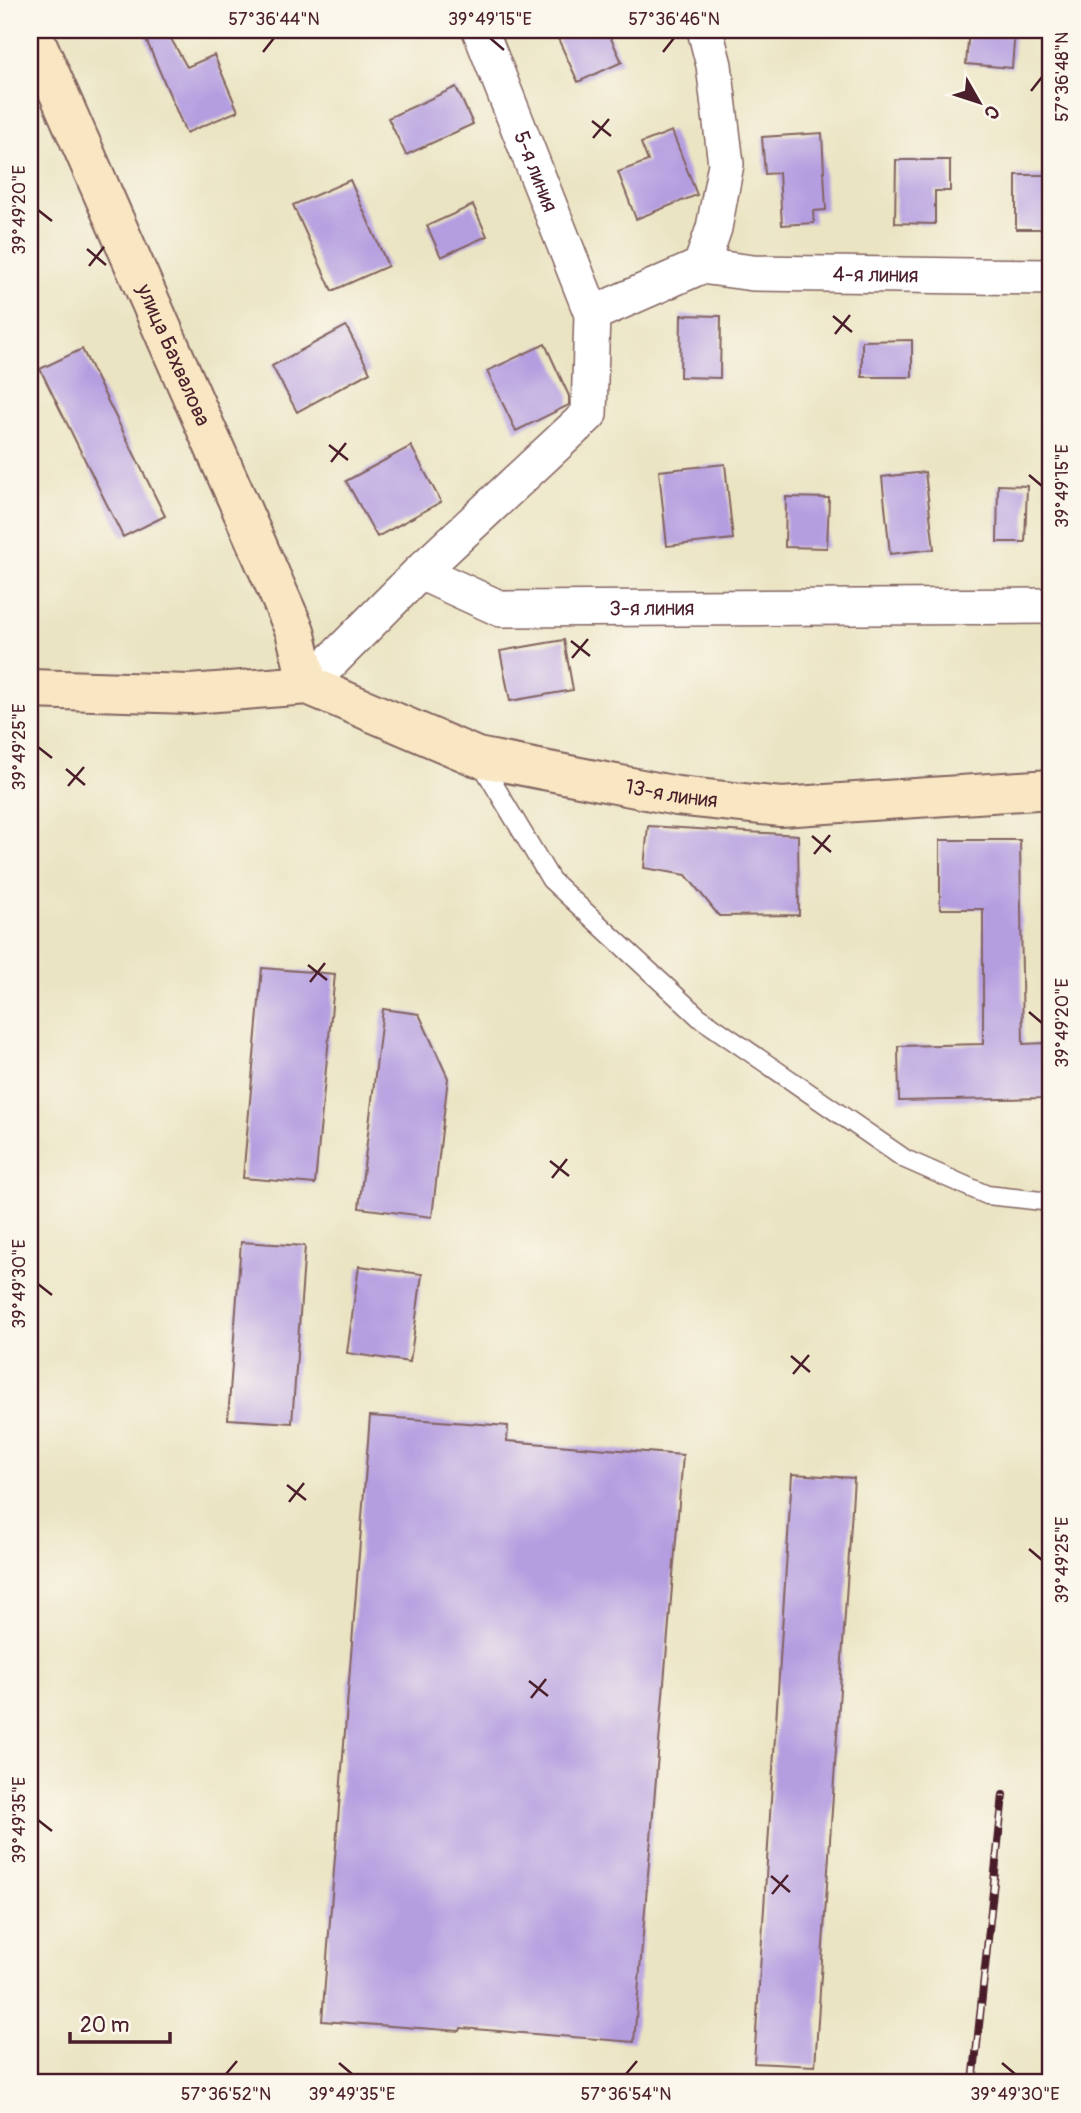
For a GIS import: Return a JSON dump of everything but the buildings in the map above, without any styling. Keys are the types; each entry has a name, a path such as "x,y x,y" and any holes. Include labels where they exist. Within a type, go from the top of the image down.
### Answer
{"street":[{"name":"улица Бахвалова","path":"31,30 295,631 308,685"},
{"name":"5-я линия","path":"480,30 592,314"},
{"path":"30,689 190,694 308,685 420,572 589,414 592,314 701,266 714,229 726,164 714,65 705,30"},
{"name":"4-я линия","path":"701,266 753,273 1051,277"},
{"name":"3-я линия","path":"420,572 501,609 1051,606"},
{"name":"13-я линия","path":"308,685 477,757 677,796 781,807 1051,789"}],"lane":[{"path":"477,757 551,880 699,1017 905,1159 987,1195 1051,1202"},
{"path":"1051,789 1051,800"}],"railway":[{"path":"973,2083 1003,1795"}]}
